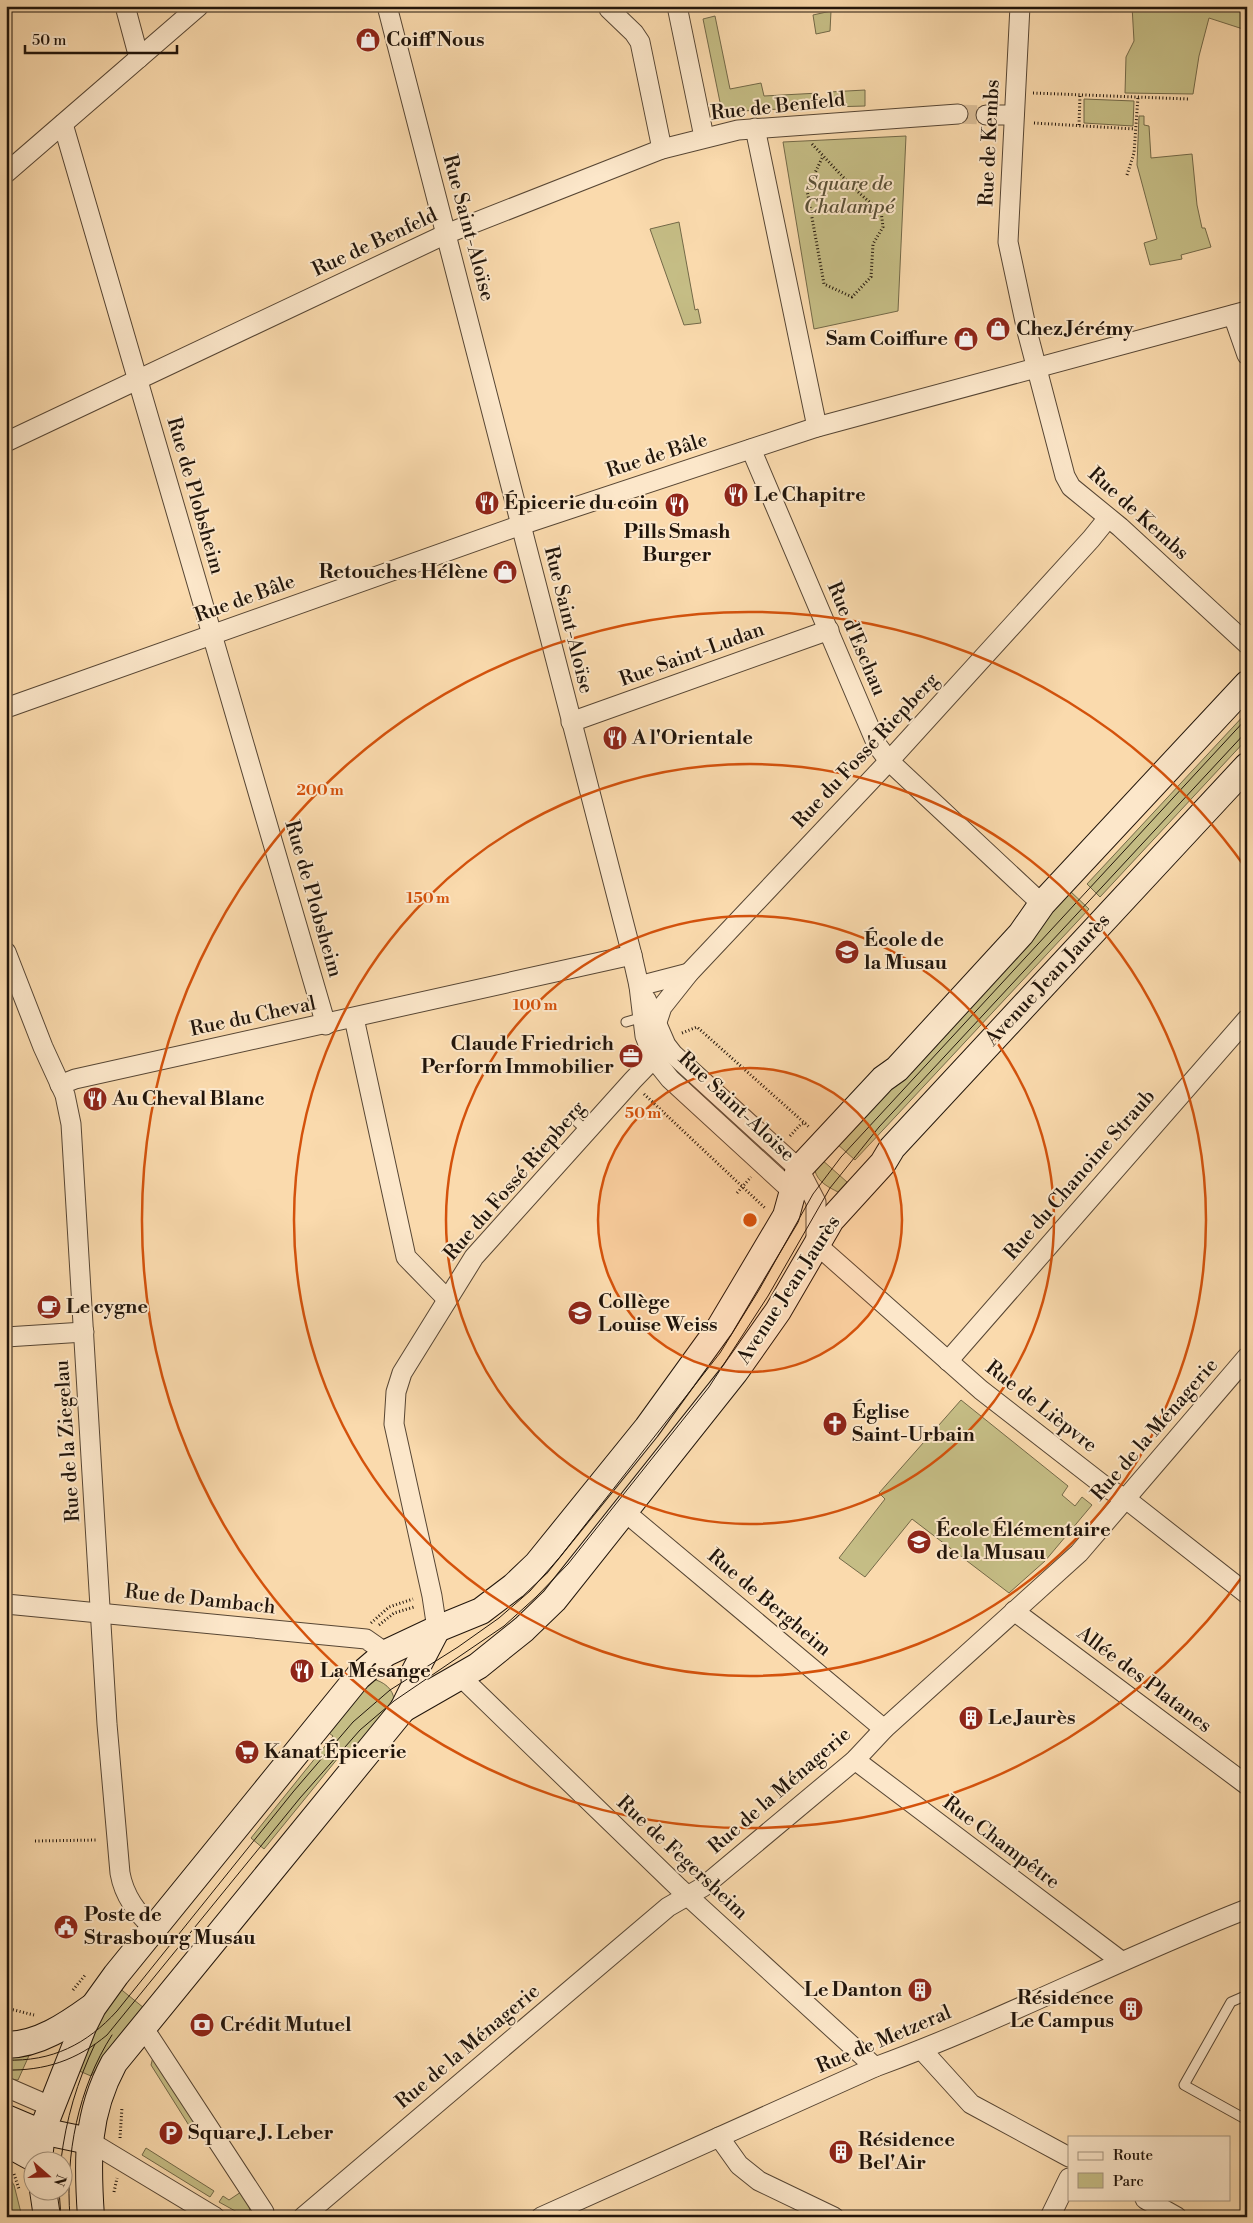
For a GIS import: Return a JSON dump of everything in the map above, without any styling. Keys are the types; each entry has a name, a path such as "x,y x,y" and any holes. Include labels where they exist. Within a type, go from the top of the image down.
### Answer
{"main road":[{"name":"Avenue Jean Jaurès","path":"39,2150 42,2131 80,2034 93,2007 358,1677 386,1653 486,1608 526,1575 554,1544 647,1428 720,1326 786,1216 796,1180 882,1079 897,1069 1022,934 1042,904 1247,684"},
{"name":"Avenue Jean Jaurès","path":"403,1709 478,1666 524,1629 554,1600 735,1372 778,1311 831,1220 883,1164 892,1148 1247,766"},
{"path":"786,1216 816,1244"},
{"name":"Avenue Jean Jaurès","path":"90,2217 89,2141 96,2108 106,2079 120,2056 143,2027 403,1709 415,1685 414,1673 437,1629"},
{"path":"386,1653 414,1673"},
{"path":"6,2044 27,2042 55,2031 93,2007"},
{"path":"52,2107 89,2141"},
{"path":"6,2118 42,2131 89,2141"},
{"path":"6,2143 22,2152"},
{"path":"37,2200 47,2217"}],"street":[{"path":"125,6 139,58"},
{"path":"6,173 199,6"},
{"name":"Rue Saint-Aloïse","path":"387,6 640,986 645,1036 664,1053 670,1079 796,1180 816,1202 816,1244"},
{"path":"677,6 704,137"},
{"name":"Rue de Kembs","path":"1020,6 1008,242 1036,367 1065,476 1071,487 1120,527 1247,644"},
{"path":"612,7 640,42 662,149"},
{"name":"Rue de Benfeld","path":"6,442 446,234 662,149 704,137 755,128 958,114"},
{"path":"986,115 1014,115"},
{"name":"Rue de Plobsheim","path":"63,124 326,1025"},
{"path":"755,128 817,427"},
{"path":"1240,313 1247,355"},
{"name":"Rue de Bâle","path":"6,708 521,525 817,427 1240,313"},
{"name":"Rue d'Eschau","path":"751,449 876,745 889,761 1042,904"},
{"name":"Rue du Fossé Riepberg","path":"642,1020 662,1007 689,972 889,761 1091,540 1108,518"},
{"name":"Rue Saint-Ludan","path":"571,722 829,630"},
{"name":"Rue de la Ziegelau","path":"6,952 43,1046 65,1095 71,1124 107,1724 120,1873 126,1892 139,1915 154,1929"},
{"name":"Rue du Cheval","path":"60,1085 75,1080 632,955"},
{"path":"640,986 689,972"},
{"path":"354,1018 406,1258 447,1299"},
{"name":"Rue du Chanoine Straub","path":"948,1361 1247,1019"},
{"name":"Rue du Fossé Riepberg","path":"437,1629 432,1596 395,1431 394,1408 396,1392 402,1373 474,1257 582,1127 664,1053"},
{"name":"Rue de Lièpvre","path":"816,1244 981,1390 1108,1488 1126,1499 1247,1594"},
{"path":"6,1337 84,1332"},
{"name":"Rue de la Ménagerie","path":"303,2217 668,1906 703,1886 855,1760 884,1728 1080,1553 1247,1357"},
{"name":"Rue de Bergheim","path":"625,1512 884,1728"},
{"name":"Rue de Dambach","path":"6,1604 366,1639 386,1653"},
{"name":"Allée des Platanes","path":"1014,1611 1247,1785"},
{"name":"Rue de Fegersheim","path":"461,1677 687,1895 875,2067"},
{"name":"Rue Champêtre","path":"855,1760 1121,1961"},
{"name":"Rue de Metzeral","path":"541,2217 875,2067 922,2050 1121,1961 1247,1909"},
{"path":"143,2027 264,2212 264,2217"},
{"path":"922,2050 971,2104 1068,2156"},
{"path":"6,2088 52,2107"},
{"path":"719,2137 739,2165 759,2181 834,2217"},
{"path":"89,2141 194,2207 215,2217"},
{"path":"1050,2217 1068,2180"},
{"path":"1148,2200 1177,2217"}],"lane":[{"path":"1247,1996 1231,2002 1184,2084 1247,2120"}],"path":[{"path":"1025,93 1188,99"},
{"path":"1079,125 1080,95"},
{"path":"1127,176 1134,153 1138,97"},
{"path":"1033,123 1135,129"},
{"path":"798,125 823,156 861,196 881,211 883,227 873,244 871,277 852,296 824,284 807,190 823,156"},
{"path":"664,1053 677,1035 696,1027 809,1127"},
{"path":"633,1080 641,1087 645,1097 750,1192"},
{"path":"788,1137 801,1124 812,1121"},
{"path":"736,1193 755,1173"},
{"path":"369,1625 389,1608 416,1598"},
{"path":"36,1841 97,1840"},
{"path":"116,2157 120,2143 122,2102"},
{"path":"12,2172 22,2182"}],"green space":[{"path":"1132,6 1247,6 1246,30 1209,18 1199,56 1193,94 1125,93 1126,57 1134,41"},
{"path":"831,11 830,31 816,34 813,15"},
{"path":"715,16 730,89 761,83 764,96 819,93 819,107 722,112 703,19"},
{"path":"865,90 865,106 830,107 829,92"},
{"path":"1084,99 1134,101 1133,126 1084,123"},
{"path":"1139,116 1144,116 1144,125 1149,126 1151,158 1192,154 1197,205 1202,228 1205,228 1211,247 1181,255 1182,259 1150,265 1144,243 1157,239 1137,165"},
{"name":"Square de Chalampé","path":"906,136 898,311 814,329 783,142"},
{"path":"679,222 695,310 698,309 701,323 684,325 650,229"},
{"path":"1247,712 1247,739 1100,897 1087,884"},
{"path":"1069,890 1089,909 855,1160 836,1143"},
{"path":"821,1159 847,1182 838,1192 824,1184 816,1175 815,1171"},
{"path":"961,1400 1068,1486 1062,1495 1075,1506 1082,1497 1092,1505 1045,1561 1009,1593 912,1519 865,1577 839,1558 885,1499 879,1493"},
{"path":"372,1679 390,1689 394,1701 354,1752 347,1747 264,1849 251,1838 333,1736 326,1731"},
{"path":"118,1987 144,2008 91,2076 77,2070 92,2028"},
{"path":"32,2049 18,2080 6,2079 6,2052"},
{"path":"153,2057 201,2131 195,2135 151,2065"},
{"path":"146,2148 214,2191 210,2197 142,2155"},
{"path":"6,2173 14,2185 22,2217 6,2217"},
{"path":"241,2192 249,2205 250,2213 246,2217 219,2202 223,2196 229,2200"}],"tunnel":[{"path":"958,114 986,115"}],"tram line":[{"path":"6,2060 39,2058 68,2049 81,2042 106,2023 293,1792 353,1722 390,1690 458,1647 499,1618 530,1591 560,1557 720,1353 759,1290 813,1194 841,1157 1247,718"},
{"path":"6,2070 34,2068 60,2062 84,2051 107,2035 300,1798 360,1730 394,1701 504,1626 568,1564 709,1387 768,1296 830,1188 879,1127 1247,731"},
{"path":"70,2217 70,2170 76,2123 90,2077 112,2035"},
{"path":"63,2150 73,2101 95,2044"},
{"path":"60,2200 61,2217"}],"place":[{"name":"Coiff'Nous","path":"368,40"},
{"name":"Chez Jérémy","path":"998,329"},
{"name":"Sam Coiffure","path":"966,339"},
{"name":"Le Chapitre","path":"736,495"},
{"name":"Épicerie du coin","path":"487,503"},
{"name":"Pills Smash Burger","path":"677,505"},
{"name":"Retouches Hélène","path":"505,572"},
{"name":"A l'Orientale","path":"615,738"},
{"name":"École de la Musau","path":"847,952"},
{"name":"Claude Friedrich Perform Immobilier","path":"631,1056"},
{"name":"Au Cheval Blanc","path":"95,1099"},
{"name":"Le cygne","path":"49,1307"},
{"name":"Collège Louise Weiss","path":"580,1313"},
{"name":"Église Saint-Urbain","path":"835,1424"},
{"name":"École Élémentaire de la Musau","path":"919,1542"},
{"name":"La Mésange","path":"302,1671"},
{"name":"Le Jaurès","path":"971,1718"},
{"name":"Kanat Épicerie","path":"247,1752"},
{"name":"Poste de Strasbourg Musau","path":"66,1927"},
{"name":"Le Danton","path":"920,1990"},
{"name":"Résidence Le Campus","path":"1131,2009"},
{"name":"Crédit Mutuel","path":"202,2025"},
{"name":"Square J. Leber","path":"171,2133"},
{"name":"Résidence Bel'Air","path":"841,2152"}]}
